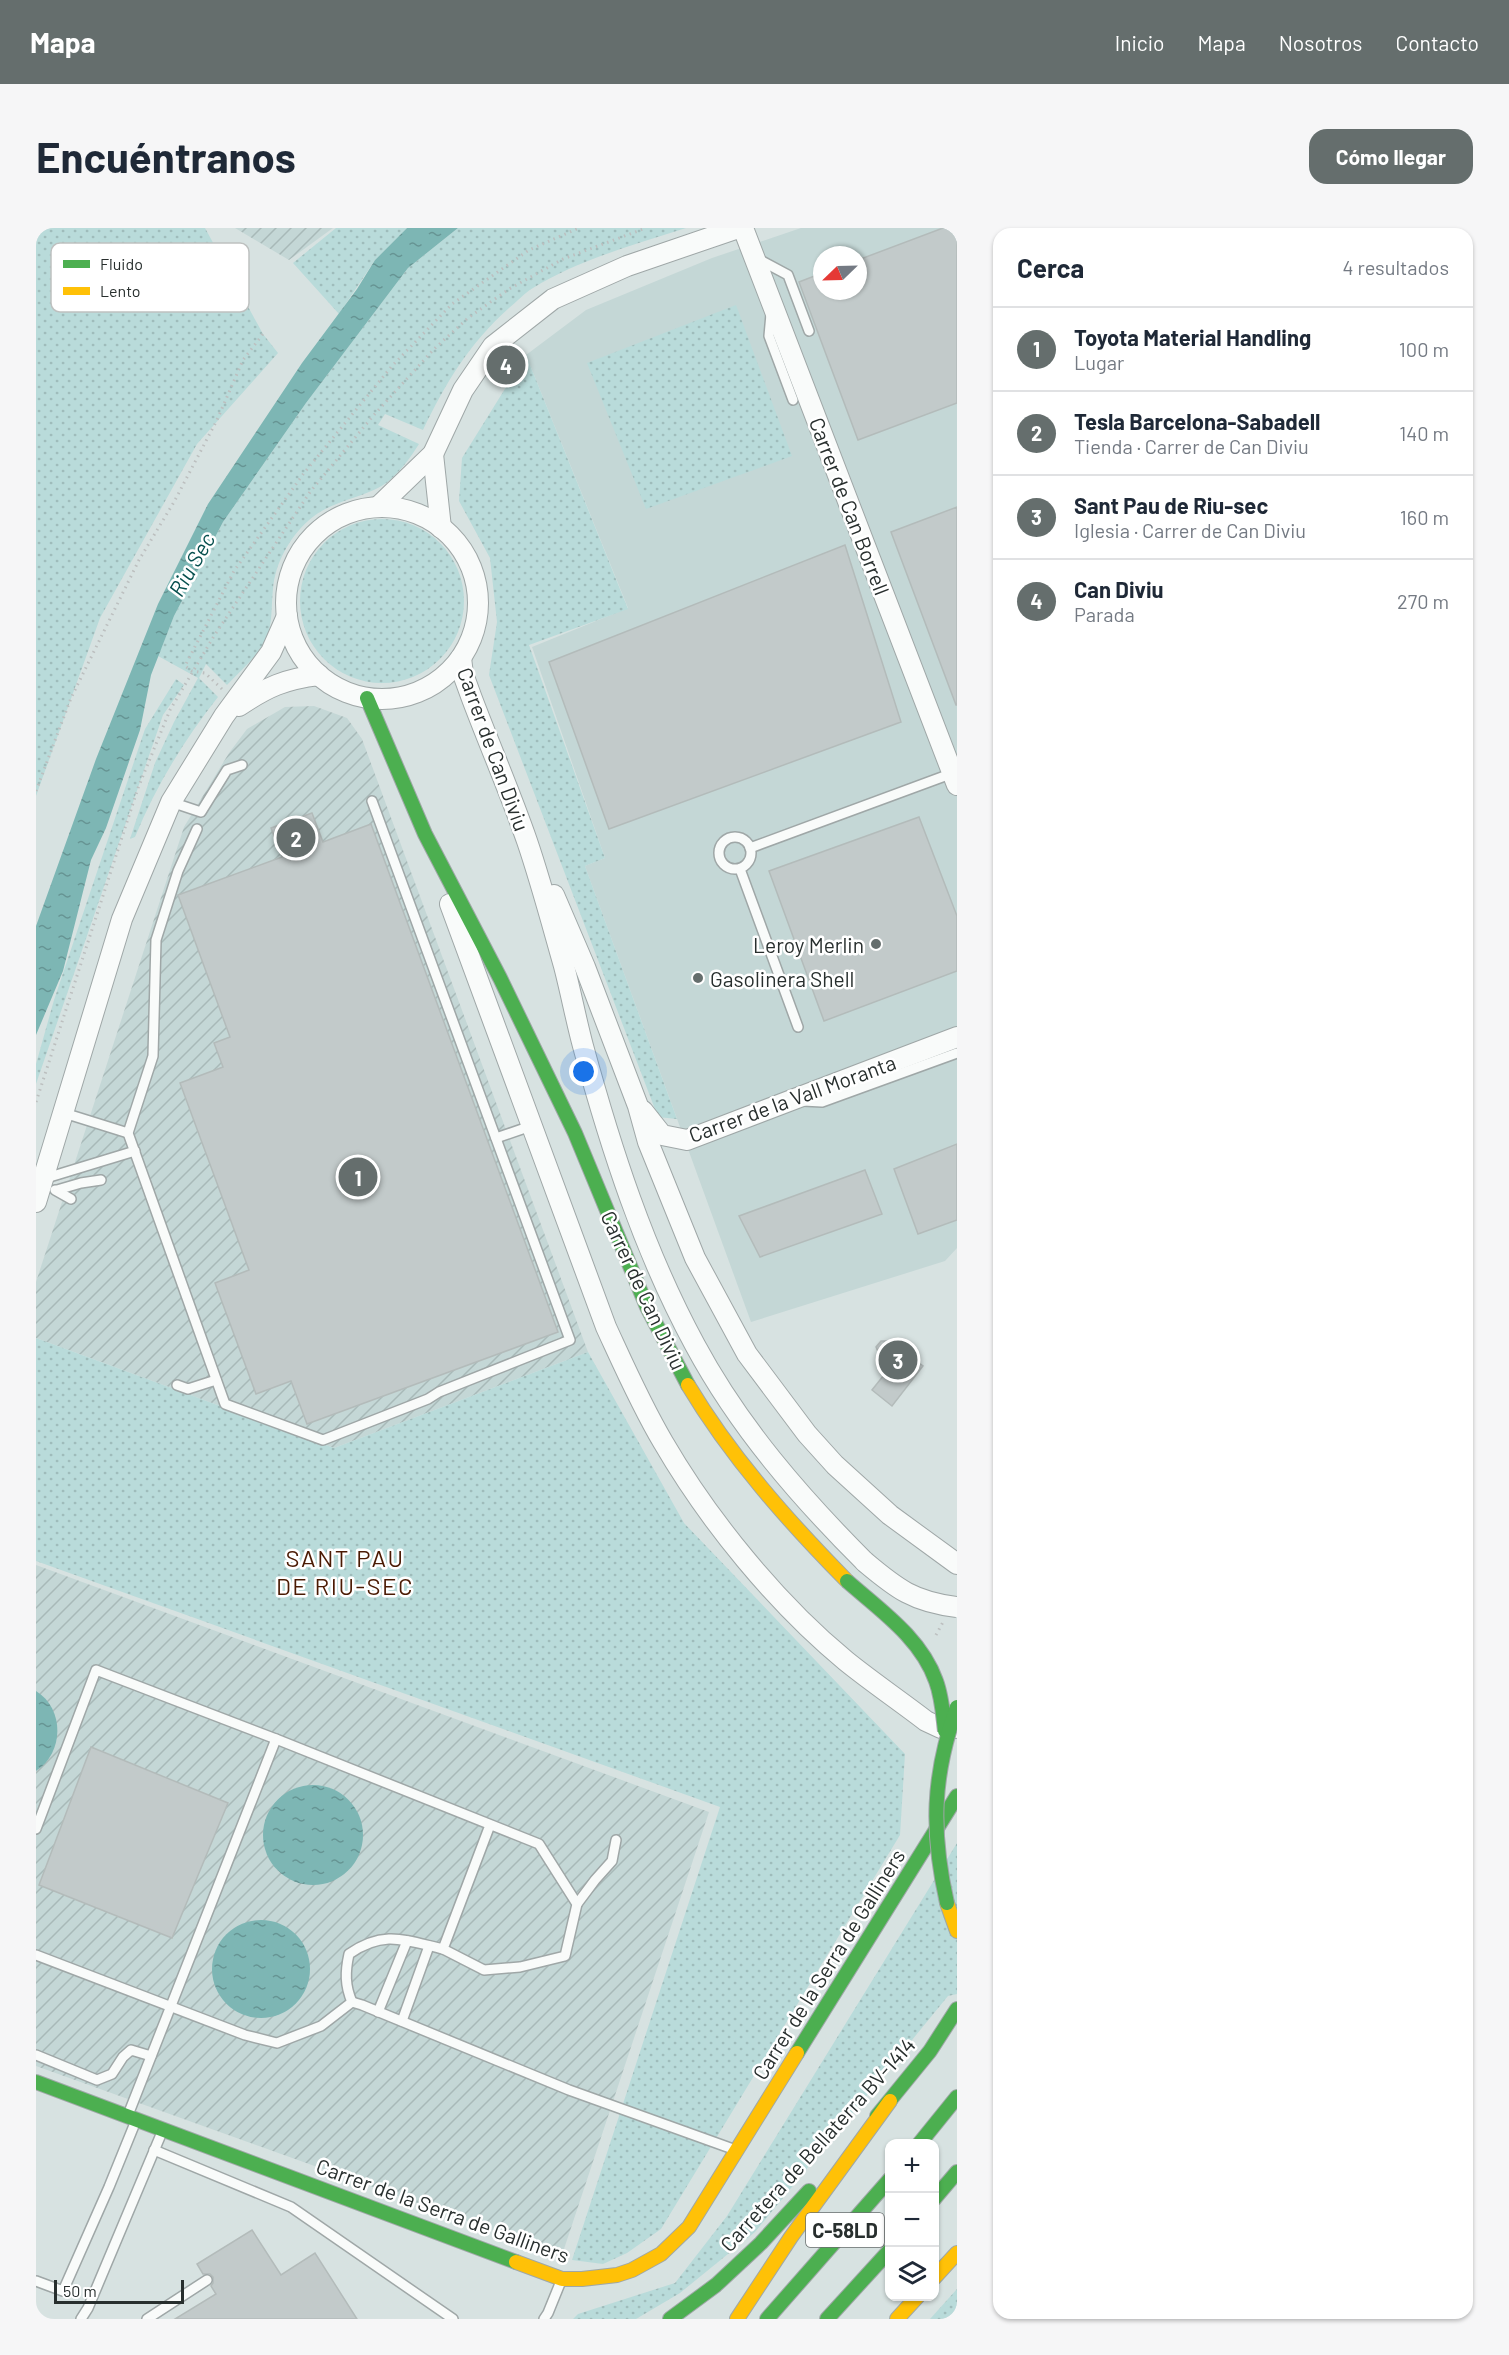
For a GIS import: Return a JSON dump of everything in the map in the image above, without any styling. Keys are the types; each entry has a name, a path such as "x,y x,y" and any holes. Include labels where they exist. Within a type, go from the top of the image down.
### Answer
{"main road":[{"name":"Carrer de Can Diviu","path":"367,698 425,834 500,978 575,1133 647,1307 671,1355 699,1402 737,1457 794,1527 847,1581 906,1633 925,1654 941,1691 951,1735"},
{"path":"957,1707 938,1777 935,1837 947,1903 957,1930"},
{"name":"Carrer de la Serra de Galliners","path":"36,2082 562,2279 605,2278 647,2265 680,2238 689,2227 954,1801"},
{"name":"Carretera de Bellaterra BV-1414","path":"670,2319 716,2285 761,2244 890,2101 930,2051 957,2009"},
{"path":"923,2139 957,2097"},
{"path":"737,2319 791,2237 890,2101"},
{"path":"939,2193 957,2172"},
{"name":"C-58LD","path":"767,2319 885,2185"},
{"path":"939,2273 957,2253"},
{"path":"827,2319 885,2255"},
{"path":"897,2319 913,2301"}],"street":[{"path":"378,507 433,453 464,390 493,346 553,299 627,266 738,228"},
{"name":"Carrer de Can Borrell","path":"743,228 955,779"},
{"path":"433,453 441,528"},
{"path":"378,507 412,512 441,528 462,550 471,567 477,587 478,608 475,629 461,658 448,673 424,690 396,698 367,698 346,692 319,675 297,648 287,616 287,590 291,574 297,558 311,538 338,518 354,511 378,507"},
{"path":"44,1190 64,1113 122,919 171,802 224,716 271,652 287,616"},
{"name":"Carrer de Can Diviu","path":"461,658 471,696 526,840 565,969 582,1045 637,1217 662,1279 696,1347 733,1407 775,1464 829,1526 865,1562 914,1598 932,1604 957,1607"},
{"path":"224,716 262,691 294,678 319,675"},
{"name":"Carrer de Can Diviu","path":"425,834 606,1327 634,1388 663,1442 690,1484 766,1583 805,1623 846,1660 927,1721 951,1735"},
{"name":"Carrer de Can Diviu","path":"526,840 545,874 580,957 638,1106 648,1142 695,1258 747,1354 807,1434 836,1465 890,1515 957,1564"},
{"name":"Carrer de la Vall Moranta","path":"638,1106 662,1135 687,1140 957,1037"},
{"name":"Carrer de Can Diviu","path":"927,1721 937,1736 945,1759 954,1801"}],"lane":[{"path":"752,255 788,275 808,331"},
{"path":"771,302 769,336 793,400"},
{"path":"171,802 201,812 227,770 242,765"},
{"path":"750,848 955,779"},
{"path":"197,829 178,871 156,940 153,1056 128,1133 225,1404 323,1440 570,1340 372,801"},
{"path":"738,838 747,843 750,848 748,863 740,869 725,866 719,857 721,846 728,839 738,838"},
{"path":"740,869 798,1027"},
{"path":"789,1101 822,1102 957,1053"},
{"path":"64,1113 128,1133"},
{"path":"496,1138 531,1126"},
{"path":"44,1190 135,1151"},
{"path":"44,1190 101,1180"},
{"path":"44,1190 71,1199"},
{"path":"177,1385 188,1389 216,1380"},
{"path":"36,1828 96,1670 539,1844 577,1904"},
{"path":"36,2281 63,2291 110,2187 151,2056 276,1739"},
{"path":"443,1949 490,1825"},
{"path":"616,1840 612,1861 577,1904 565,1956 520,1967 484,1970 443,1949 379,1938 362,1945 349,1954 346,1988 352,2002 402,2020 569,2090 736,2150"},
{"path":"378,2012 407,1941"},
{"path":"402,2020 429,1946"},
{"path":"36,1955 245,2036 276,2043 321,2026 352,2002"},
{"path":"36,2055 97,2080 112,2074 123,2057 131,2050 151,2056"},
{"path":"81,2319 88,2308 163,2129"},
{"path":"154,2150 291,2206 453,2319"},
{"path":"544,2319 562,2279"},
{"path":"147,2319 207,2280"}],"path":[{"path":"223,690 206,673 192,671 186,666 234,572 304,472 392,366 452,304 529,250 579,228"},
{"path":"36,791 71,698 139,560 174,502 217,420 243,360 263,334"}],"shaded area":[{"path":"36,228 205,228 213,243 51,243 51,312 249,312 249,308 263,334 278,353 197,444 100,618 36,796"},
{"path":"235,228 333,228 289,260"},
{"path":"336,228 407,228 375,260 339,314 293,263"},
{"path":"458,228 686,228 588,261 527,292 470,350 450,380 423,430 385,414 378,425 419,444 390,480 371,491 327,508 308,521 295,535 284,552 274,580 271,621 263,645 227,685 206,664 199,678 218,697 172,764 135,837 130,839 155,763 198,678 158,656 174,616 223,522 306,403 408,268"},
{"path":"801,228 957,228 957,1248 945,1261 751,1322 585,866 605,858 532,647 628,608 526,355 586,310 712,258"},
{"path":"736,305 792,456 646,509 587,363"},
{"path":"526,355 628,609 529,645 605,858 585,866 677,1119 658,1117 489,675 497,622 490,558 459,501 462,458"},
{"path":"382,519 398,520 414,525 428,532 440,543 451,555 458,569 463,585 463,617 458,633 451,647 440,659 428,670 414,677 398,682 382,683 366,682 350,677 336,670 324,659 313,647 306,633 301,617 300,601 301,585 306,569 313,555 324,543 336,532 350,525 366,520"},
{"path":"176,679 184,685 163,715 36,1084 36,1064 54,1000 145,729"},
{"path":"314,706 347,718 362,739 588,1352 334,1448 36,1338 36,1282 184,827 229,753 247,729 285,707"},
{"path":"36,1338 334,1448 588,1352 684,1523 905,1754 900,1835 661,2229 627,2253 603,2264 572,2260 720,1807 36,1561"},
{"path":"36,1565 709,1812 562,2255 36,2066"},
{"path":"957,1843 957,1994 948,1996 755,2232 680,2293 636,2319 573,2319 578,2314 675,2283 727,2216"},
{"path":"957,2289 957,2319 930,2319"}],"water":[{"name":"Riu Sec","path":"407,228 458,228 408,268 306,403 223,522 174,616 151,675 140,730 106,828 91,860 63,971 36,1035 36,926 96,759 158,604 208,504 302,363 357,289 375,260"},
{"path":"36,1691 52,1709 57,1731 52,1753 36,1771"},
{"path":"313,1785 332,1789 348,1800 359,1816 363,1835 359,1854 348,1870 332,1881 313,1885 294,1881 278,1870 267,1854 263,1835 267,1816 278,1800 294,1789"},
{"path":"261,1920 280,1924 296,1934 306,1950 310,1969 306,1988 296,2004 280,2014 261,2018 242,2014 226,2004 216,1988 212,1969 216,1950 226,1934 242,1924"}],"building":[{"path":"943,228 957,228 957,403 858,440 799,282 813,277 813,300 867,300 867,257"},
{"path":"957,507 957,705 956,705 891,532"},
{"path":"845,545 901,722 609,829 549,662"},
{"path":"312,813 323,842 371,824 558,1332 307,1424 291,1381 256,1394 215,1283 249,1270 180,1083 223,1067 214,1043 230,1037 178,895 282,857 271,828"},
{"name":"Leroy Merlin","path":"919,817 957,916 957,971 824,1021 769,871"},
{"path":"957,1144 957,1220 918,1234 894,1169"},
{"path":"865,1170 882,1214 760,1257 739,1216"},
{"path":"881,1341 888,1341 923,1366 892,1406 872,1390 888,1370 879,1363 881,1359 876,1347"},
{"path":"91,1747 228,1803 172,1938 39,1885"},
{"path":"252,2230 281,2275 315,2253 357,2319 175,2319 216,2294 211,2286 213,2277 210,2274 203,2274 197,2264"}],"traffic: fast":[{"path":"367,698 425,834 500,978 575,1133 647,1307 688,1385"},
{"path":"847,1581 886,1614 920,1651 938,1687 945,1731"},
{"path":"947,1903 938,1852 937,1804 943,1757 957,1707"},
{"path":"797,2053 957,1796"},
{"path":"877,2116 930,2051 957,2009"},
{"path":"36,2082 516,2262"},
{"path":"923,2139 957,2097"},
{"path":"939,2193 957,2172"},
{"path":"767,2319 885,2185"},
{"path":"670,2319 716,2285 761,2243 809,2191"},
{"path":"827,2319 885,2255"}],"traffic: slow":[{"path":"688,1385 723,1438 762,1488 847,1581"},
{"path":"947,1903 957,1931"},
{"path":"516,2262 562,2279 582,2279 617,2275 632,2270 661,2254 689,2227 797,2053"},
{"path":"737,2319 791,2237 890,2101"},
{"path":"939,2273 957,2253"},
{"path":"897,2319 913,2301"}],"place":[{"name":"Can Diviu","path":"506,365"},
{"name":"Tesla Barcelona-Sabadell","path":"296,838"},
{"name":"Leroy Merlin","path":"876,944"},
{"name":"Gasolinera Shell","path":"698,978"},
{"name":"Toyota Material Handling","path":"358,1177"},
{"name":"Sant Pau de Riu-sec","path":"898,1360"}],"district":[{"name":"SANT PAU DE RIU-SEC","path":"345,1571"}]}
